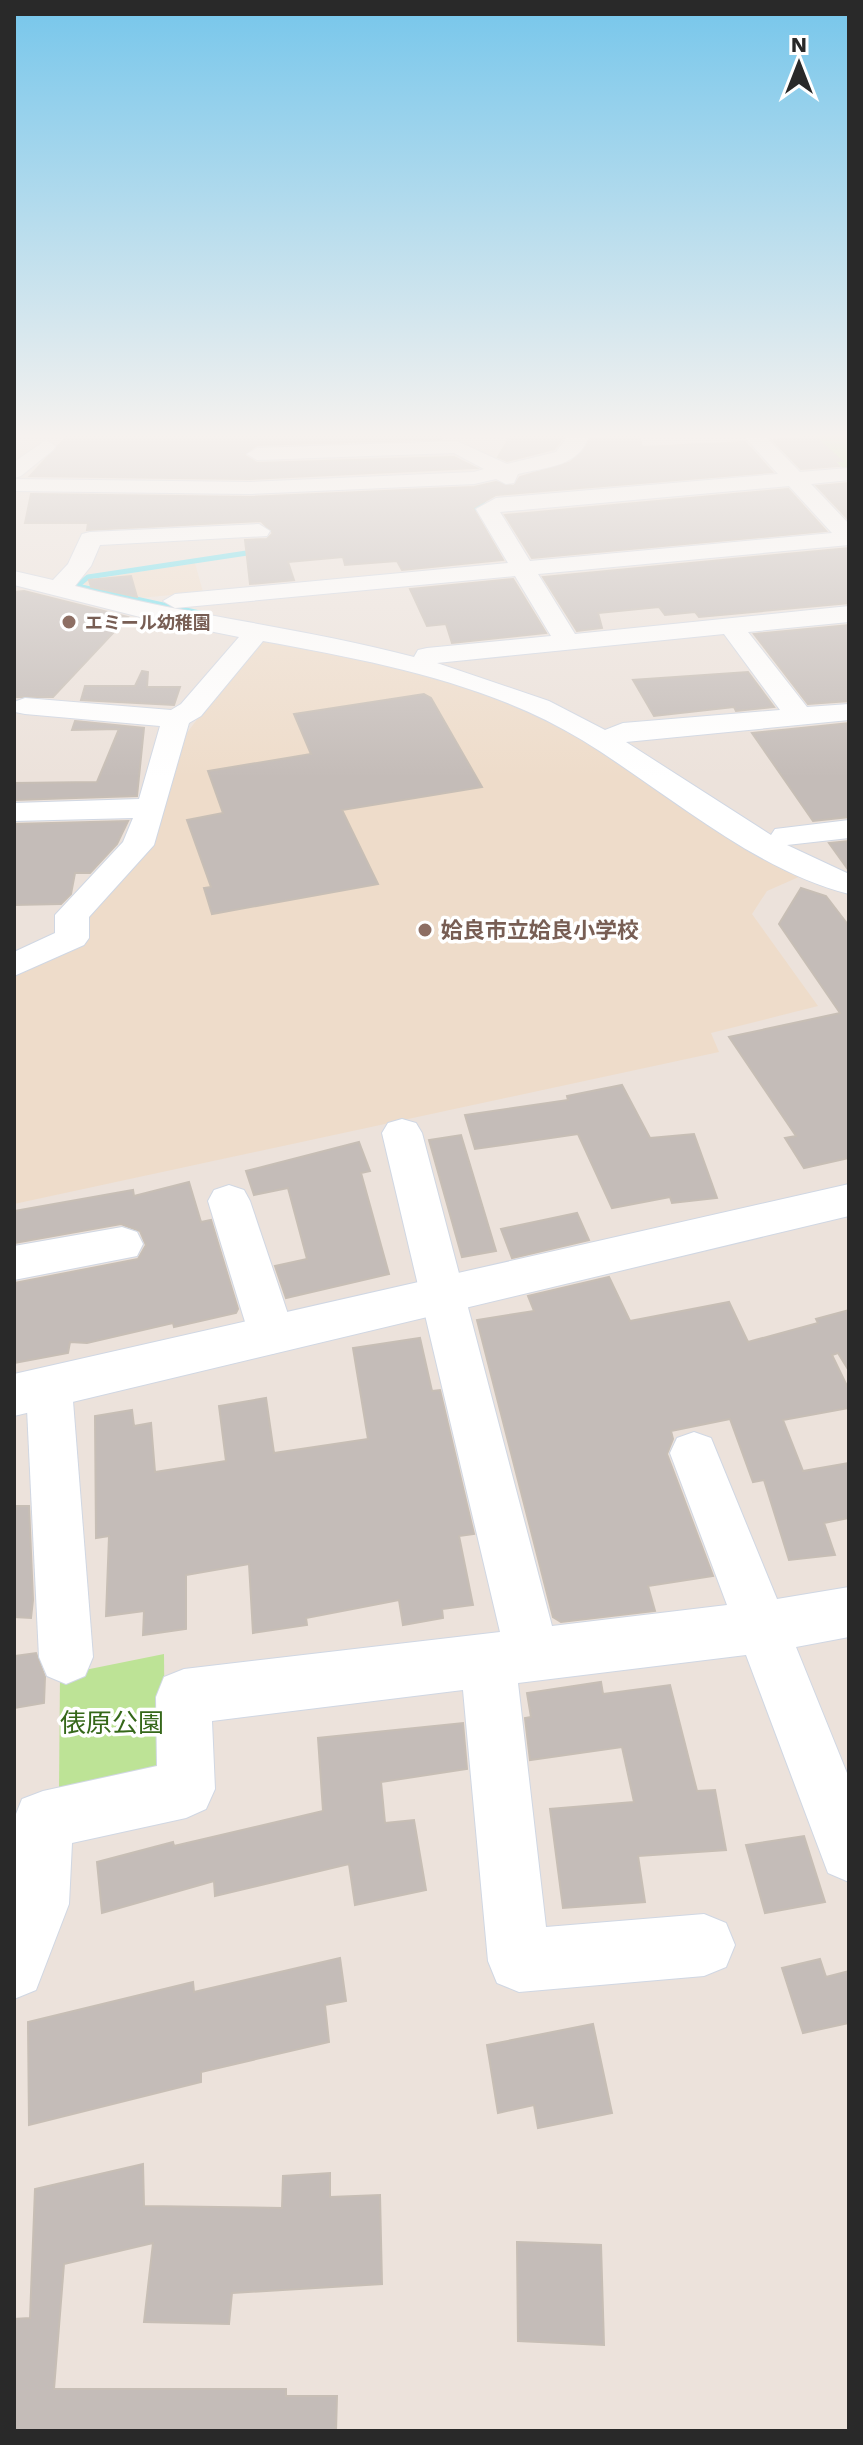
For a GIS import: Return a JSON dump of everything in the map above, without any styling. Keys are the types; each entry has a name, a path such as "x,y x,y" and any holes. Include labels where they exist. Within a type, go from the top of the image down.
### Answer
{"street":[{"path":"58,588 74,576 87,549"},
{"path":"511,549 567,642"},
{"path":"143,611 170,601 728,549"},
{"path":"14,578 143,611 259,630 400,661 501,690 612,738 803,869 849,884"},
{"path":"170,601 427,656 520,685 786,836 849,868"},
{"path":"427,656 849,614"},
{"path":"731,626 801,718"},
{"path":"25,706 176,719 191,710 259,630"},
{"path":"612,738 849,712"},
{"path":"14,965 72,938 72,915 138,845 152,808 176,719"},
{"path":"14,812 152,808"},
{"path":"786,836 849,829"},
{"path":"402,1133 444,1294 510,1657 519,1961 704,1945"},
{"path":"66,1657 31,1391 849,1200"},
{"path":"229,1201 272,1335"},
{"path":"14,1263 122,1244"},
{"path":"694,1453 849,1852"},
{"path":"14,1968 39,1904 43,1820 186,1789 184,1697 764,1627 849,1612"}],"shaded area":[{"name":"エミール幼稚園","path":"195,563 203,592 140,598 83,584 87,580"},
{"name":"姶良市立姶良小学校","path":"261,636 447,677 539,712 801,876 767,891 752,914 818,1006 711,1033 719,1052 14,1204 14,973 84,945 91,911 186,734"}],"green space":[{"name":"俵原公園","path":"164,1654 165,1771 59,1789 60,1675"}],"building":[{"path":"246,549 497,549 503,560 402,570 397,561 345,565 343,557 288,562 294,580 250,584"},
{"path":"526,549 629,549 532,558"},
{"path":"849,549 849,603 699,617 695,612 665,615 659,607 598,613 602,628 577,631 543,577"},
{"path":"131,576 137,597 91,587 89,580"},
{"path":"513,579 546,633 452,643 446,624 427,626 410,589"},
{"path":"24,591 128,617 53,697 14,697 14,592"},
{"path":"849,625 849,701 808,704 754,634"},
{"path":"142,671 148,672 147,687 180,687 174,705 81,700 85,686 135,686"},
{"path":"748,672 774,707 736,711 734,707 654,716 633,680"},
{"path":"424,694 431,698 482,787 342,810 378,884 212,914 204,888 211,887 187,820 223,813 208,771 311,754 294,714"},
{"path":"75,721 144,728 137,796 14,800 14,783 97,782 119,729 72,730"},
{"path":"849,723 849,817 813,821 752,733"},
{"path":"128,821 117,844 90,873 75,873 71,894 61,904 14,905 14,824"},
{"path":"849,841 849,871 829,843"},
{"path":"801,888 826,896 849,926 849,1158 804,1168 785,1138 796,1136 729,1037 840,1013 779,924"},
{"path":"622,1085 650,1138 694,1134 717,1198 672,1203 670,1197 612,1208 578,1134 475,1149 465,1115 568,1100 567,1096"},
{"path":"461,1135 496,1251 462,1257 429,1140"},
{"path":"359,1142 370,1171 361,1173 389,1274 286,1298 275,1266 307,1259 288,1188 254,1195 246,1171"},
{"path":"189,1182 201,1222 211,1220 238,1309 236,1313 174,1327 173,1323 87,1343 70,1342 68,1353 14,1363 14,1283 138,1259 146,1245 140,1231 121,1224 14,1243 14,1211 133,1190 134,1196"},
{"path":"577,1213 589,1240 512,1258 501,1229"},
{"path":"609,1277 630,1321 729,1302 748,1342 818,1323 816,1319 849,1310 849,1371 838,1353 832,1355 849,1390 849,1408 783,1420 803,1471 849,1463 849,1518 824,1523 835,1555 789,1560 764,1480 753,1482 730,1419 671,1431 673,1439 667,1454 713,1576 648,1586 655,1611 561,1622 553,1617 477,1320 534,1311 528,1296"},
{"path":"420,1338 432,1391 440,1390 474,1534 459,1536 473,1605 442,1609 443,1618 403,1625 399,1600 306,1618 307,1625 253,1633 249,1564 186,1575 186,1629 143,1635 144,1611 106,1616 109,1536 96,1538 95,1416 132,1410 134,1426 151,1423 155,1472 226,1461 219,1406 266,1398 274,1453 368,1439 353,1348"},
{"path":"14,1506 29,1506 31,1618 14,1617"},
{"path":"36,1653 45,1677 44,1703 14,1708 14,1656"},
{"path":"601,1682 603,1694 670,1685 697,1791 715,1790 726,1850 638,1856 645,1902 563,1908 550,1809 634,1802 622,1747 530,1760 525,1718 531,1717 527,1693"},
{"path":"463,1723 467,1769 381,1782 385,1823 414,1820 426,1890 355,1905 349,1864 215,1896 214,1881 102,1913 97,1862 173,1842 174,1846 323,1811 318,1738"},
{"path":"804,1836 825,1902 765,1913 746,1845"},
{"path":"340,1958 346,2001 325,2005 329,2042 201,2072 201,2082 29,2125 28,2022 193,1982 194,1992"},
{"path":"820,1959 826,1977 849,1971 849,2023 803,2033 782,1968"},
{"path":"593,2024 612,2113 538,2128 534,2105 498,2113 487,2045"},
{"path":"143,2164 144,2206 282,2208 283,2176 330,2173 330,2197 380,2195 382,2284 232,2293 229,2324 144,2322 153,2243 64,2264 54,2389 286,2389 286,2396 337,2396 336,2431 14,2431 14,2319 30,2318 35,2189"},
{"path":"517,2242 601,2245 604,2345 518,2341"}],"waterway":[{"path":"204,614 77,586 88,577 260,551"}],"place":[{"name":"エミール幼稚園","path":"69,622"},
{"name":"姶良市立姶良小学校","path":"425,930"}]}
